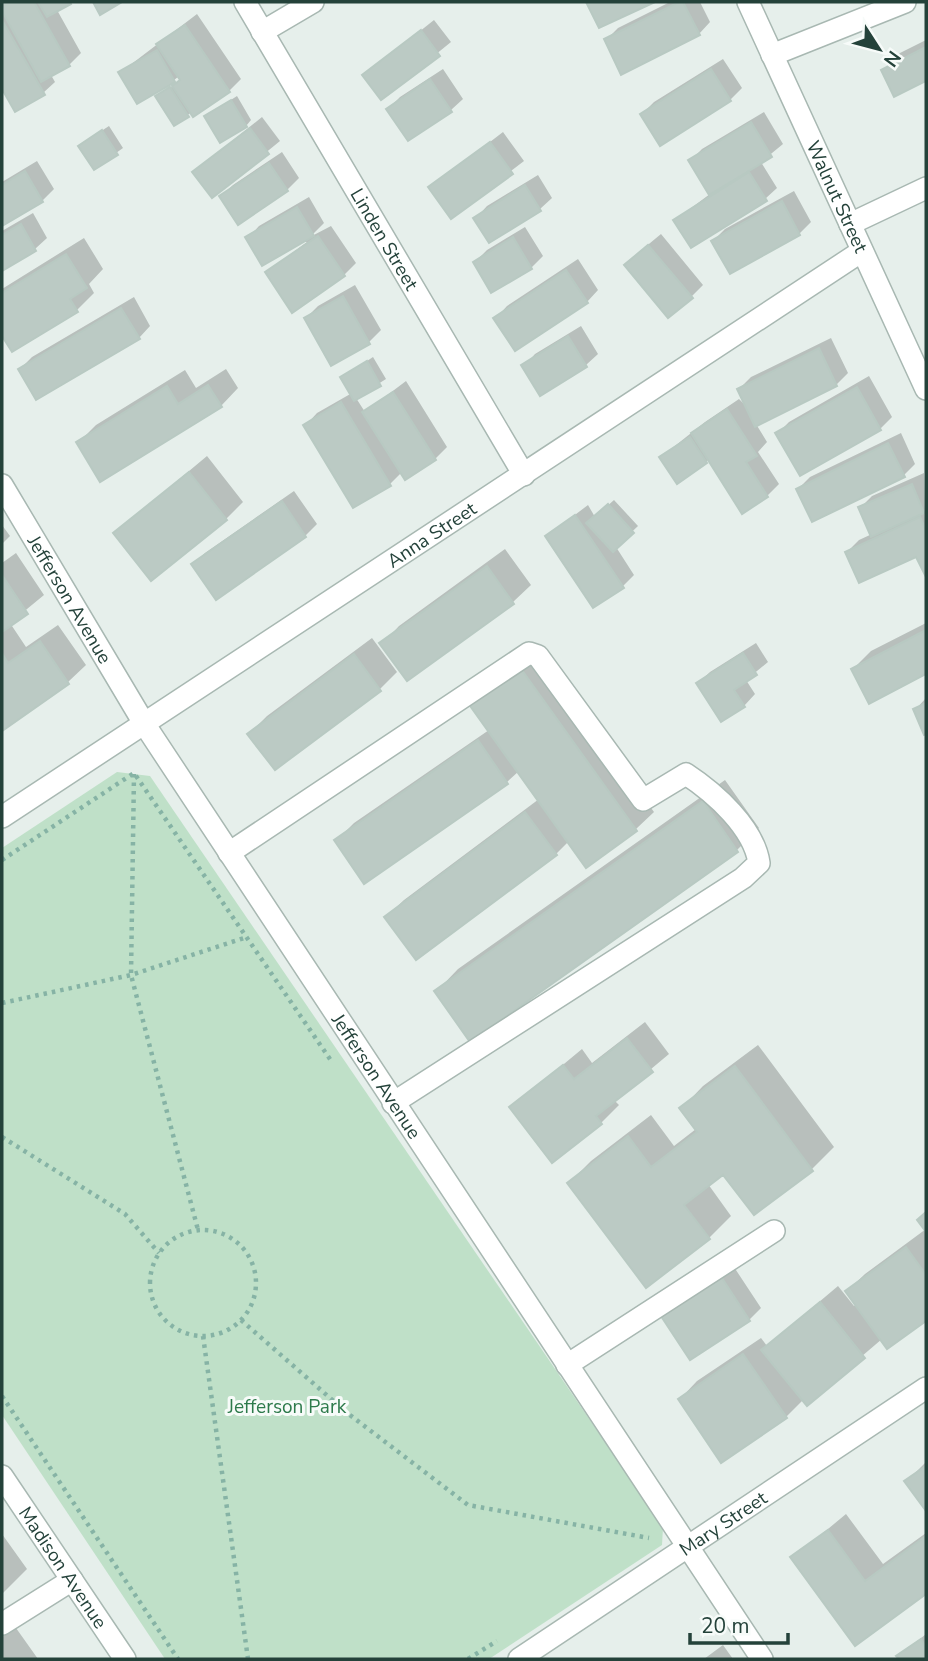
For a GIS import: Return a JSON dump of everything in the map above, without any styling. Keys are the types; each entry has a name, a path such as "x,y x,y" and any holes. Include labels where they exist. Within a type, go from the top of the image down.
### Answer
{"street":[{"name":"Linden Street","path":"245,2 524,475"},
{"path":"262,32 313,2"},
{"name":"Walnut Street","path":"748,2 926,388"},
{"path":"772,55 905,2"},
{"path":"850,224 926,188"},
{"name":"Anna Street","path":"2,817 862,251"},
{"name":"Jefferson Avenue","path":"2,485 145,725 762,1659"},
{"path":"229,853 529,653 538,656 643,800 686,774 720,798 757,850 759,863 743,878 393,1103"},
{"path":"567,1365 774,1231"},
{"name":"Mary Street","path":"519,1659 926,1388"},
{"name":"Madison Avenue","path":"2,1476 125,1659"},
{"path":"2,1624 72,1580"}],"path":[{"path":"2,860 134,773"},
{"path":"134,773 333,1065"},
{"path":"134,773 131,975 198,1230"},
{"path":"2,1003 131,975 247,937"},
{"path":"2,1137 125,1214 159,1253"},
{"path":"198,1230 229,1236 251,1260 256,1275 255,1292 250,1307 241,1320 229,1329 202,1336 186,1334 172,1326 152,1300 149,1284 159,1253 169,1241 198,1230"},
{"path":"241,1320 346,1412 468,1505 653,1538"},
{"path":"202,1336 248,1659"},
{"path":"2,1396 178,1659"},
{"path":"645,1527 653,1538"},
{"path":"642,1546 653,1538"},
{"path":"468,1659 503,1637"}],"green space":[{"name":"Jefferson Park","path":"117,772 150,776 663,1527 662,1545 489,1659 165,1659 2,1415 2,848"}],"building":[{"path":"2,2 34,2 70,66 41,82 2,11"},
{"path":"38,2 70,2 71,4 47,17"},
{"path":"93,2 122,2 100,15"},
{"path":"586,2 655,2 599,28"},
{"path":"683,2 700,35 621,75 604,39"},
{"path":"2,20 45,95 15,112 2,89"},
{"path":"185,25 230,92 193,117 172,86 180,80 156,44"},
{"path":"421,30 440,56 381,100 362,75"},
{"path":"926,47 926,81 894,97 881,70"},
{"path":"157,50 175,82 137,104 118,72"},
{"path":"711,69 731,101 660,146 640,114"},
{"path":"430,79 452,112 408,141 386,109"},
{"path":"170,87 189,117 174,126 155,96"},
{"path":"231,100 247,127 220,143 204,116"},
{"path":"751,122 772,157 709,195 688,160"},
{"path":"250,128 269,154 212,198 192,172"},
{"path":"102,130 118,155 94,170 78,146"},
{"path":"490,142 513,174 451,219 428,187"},
{"path":"269,163 288,191 238,225 219,196"},
{"path":"25,171 43,202 2,226 2,185"},
{"path":"749,172 767,201 691,248 673,220"},
{"path":"525,185 541,211 489,243 473,218"},
{"path":"782,201 800,235 730,274 711,241"},
{"path":"297,207 314,236 262,266 245,237"},
{"path":"21,224 36,251 2,271 2,235"},
{"path":"318,236 345,276 292,313 265,272"},
{"path":"513,237 532,269 491,293 473,262"},
{"path":"648,245 693,298 668,318 624,265"},
{"path":"66,254 87,288 70,299 78,312 12,352 2,336 2,293"},
{"path":"566,270 588,303 515,351 493,318"},
{"path":"343,296 370,344 331,366 304,318"},
{"path":"121,308 140,339 36,400 18,369"},
{"path":"568,336 587,367 540,396 521,365"},
{"path":"819,348 837,386 755,427 737,389"},
{"path":"367,361 381,386 354,401 340,377"},
{"path":"208,385 222,407 100,482 76,442 167,386 178,404"},
{"path":"857,387 881,430 800,476 775,433"},
{"path":"393,392 436,460 405,480 362,412"},
{"path":"341,402 391,486 353,508 303,425"},
{"path":"727,409 757,456 746,462 768,497 742,514 691,433"},
{"path":"690,437 707,463 677,484 659,457"},
{"path":"888,443 905,477 812,522 796,489"},
{"path":"189,472 227,520 151,581 113,533"},
{"path":"912,484 924,513 871,537 858,507"},
{"path":"282,501 306,537 216,600 191,564"},
{"path":"608,504 634,533 613,552 586,523"},
{"path":"575,515 624,588 593,608 545,536"},
{"path":"920,517 926,530 926,577 916,557 859,583 845,552"},
{"path":"487,566 514,604 407,681 379,643"},
{"path":"2,575 28,614 2,632"},
{"path":"926,630 926,674 869,704 851,669"},
{"path":"40,641 69,684 2,731 2,653 8,663"},
{"path":"743,653 757,675 734,690 745,707 721,722 696,683"},
{"path":"354,654 381,691 275,770 247,734"},
{"path":"519,666 637,831 586,868 468,703"},
{"path":"926,703 926,734 924,735 913,709"},
{"path":"478,740 508,784 364,884 334,840"},
{"path":"703,801 738,852 470,1042 434,991"},
{"path":"525,812 557,855 416,960 384,917"},
{"path":"627,1038 653,1072 596,1116 602,1124 552,1163 509,1107 563,1065 574,1079"},
{"path":"735,1066 813,1171 754,1215 723,1175 684,1205 710,1239 646,1288 567,1183 628,1136 651,1167 697,1132 679,1108"},
{"path":"926,1212 926,1232 917,1220"},
{"path":"906,1247 926,1275 926,1321 887,1349 845,1291"},
{"path":"720,1275 750,1321 690,1360 659,1313"},
{"path":"820,1302 865,1358 807,1406 761,1350"},
{"path":"743,1354 787,1418 721,1463 678,1399"},
{"path":"926,1466 926,1511 904,1481"},
{"path":"828,1530 865,1581 926,1536 926,1594 855,1646 790,1557"},
{"path":"921,1639 926,1648 926,1659 899,1659 896,1656"}]}
